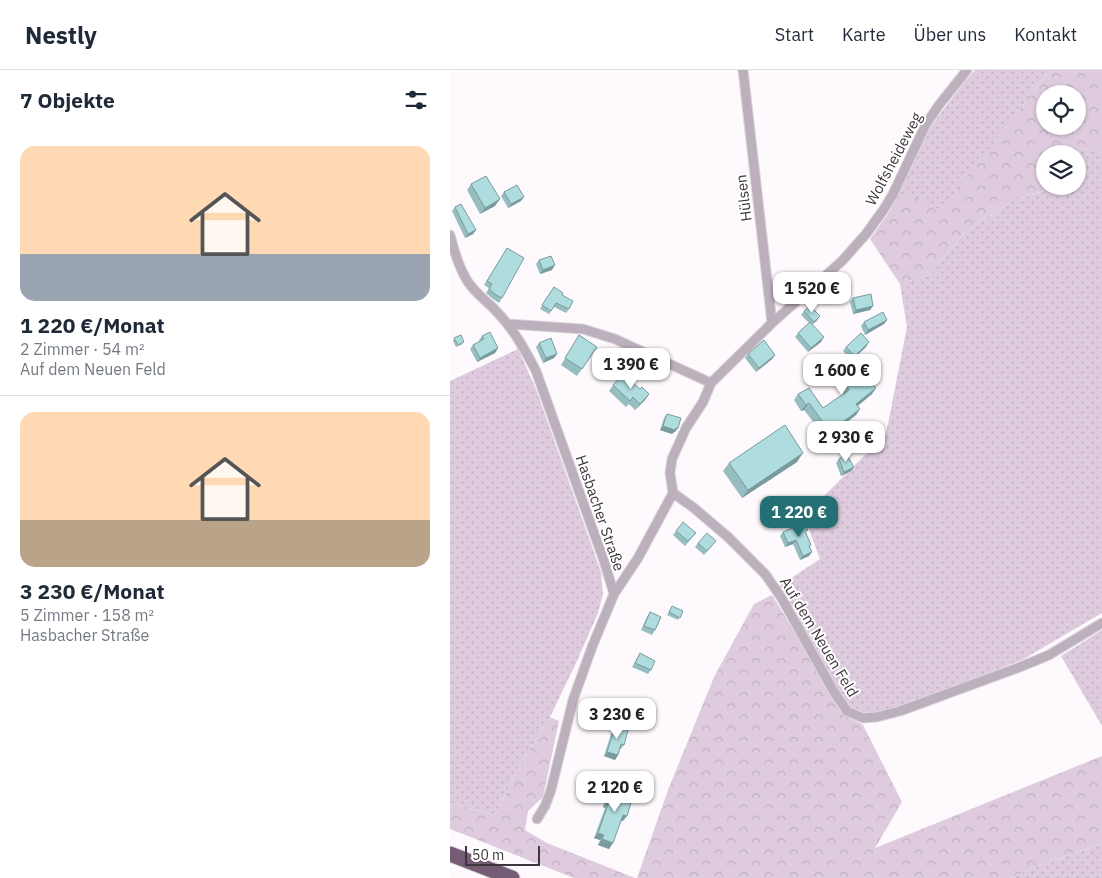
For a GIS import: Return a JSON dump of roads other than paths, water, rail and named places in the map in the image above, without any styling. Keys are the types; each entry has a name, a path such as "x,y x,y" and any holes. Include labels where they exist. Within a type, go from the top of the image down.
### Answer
{"highway":[{"path":"450,854 512,878"}],"street":[{"name":"Hülsen","path":"743,70 772,323"},
{"name":"Wolfsheideweg","path":"673,493 670,473 672,459 686,428 703,402 711,382 772,323 842,261 866,234 893,194 926,124 967,70"},
{"name":"Hasbacher Straße","path":"450,235 467,281 508,324 536,371 614,594 573,700 551,790 545,806 537,819"},
{"path":"508,324 583,329 615,339 711,382"},
{"path":"614,594 638,558 673,493"},
{"name":"Auf dem Neuen Feld","path":"673,493 728,537 765,574 781,597 834,692 847,711 863,718 877,717 900,711 1020,667 1049,655 1102,623"}]}
